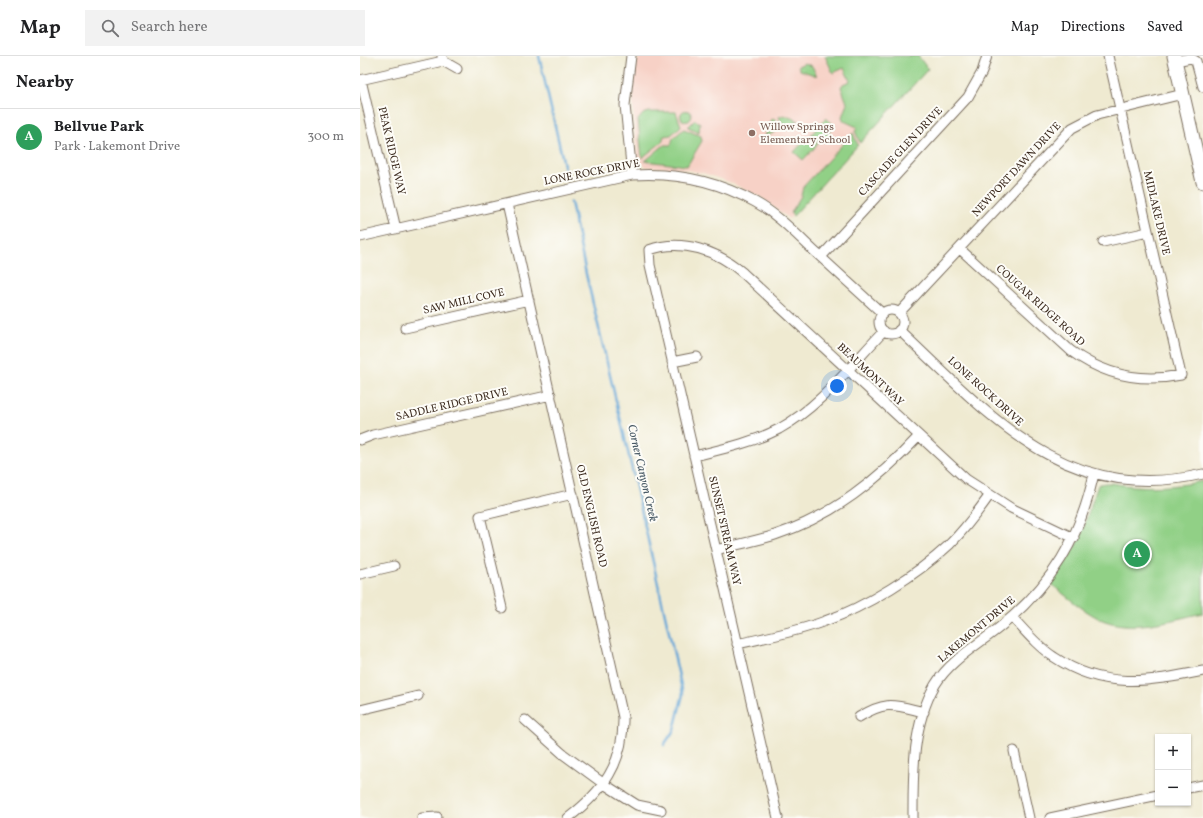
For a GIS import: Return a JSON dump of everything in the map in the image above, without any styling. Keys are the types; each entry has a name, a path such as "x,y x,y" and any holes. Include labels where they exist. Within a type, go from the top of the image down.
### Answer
{"street":[{"path":"631,56 625,105 632,175"},
{"name":"CASCADE GLEN DRIVE","path":"820,257 968,97 982,72 987,56"},
{"name":"MIDLAKE DRIVE","path":"1108,56 1181,375"},
{"path":"361,80 442,58 457,69"},
{"path":"1203,87 1196,61 1191,58 1175,58 1203,182"},
{"name":"PEAK RIDGE WAY","path":"361,80 396,229"},
{"name":"NEWPORT DAWN DRIVE","path":"899,313 1072,128 1088,118 1183,94"},
{"name":"LONE ROCK DRIVE","path":"360,237 632,175 655,174 682,177 706,182 731,191 765,208 883,314"},
{"name":"OLD ENGLISH ROAD","path":"507,204 574,494 623,717 619,753 604,784 592,799 568,818"},
{"path":"1102,242 1148,232"},
{"name":"BEAUMONT WAY","path":"649,250 664,245 692,247 728,261 743,273 956,470 989,496 1010,508 1074,538"},
{"name":"COUGAR RIDGE ROAD","path":"960,249 1063,344 1082,359 1106,371 1130,377 1154,379 1181,375"},
{"name":"SUNSET STREAM WAY","path":"649,250 650,265 672,362 778,818"},
{"name":"SAW MILL COVE","path":"405,328 529,300"},
{"path":"891,310 899,313 903,322 900,330 891,334 884,331 880,322 883,314 891,310"},
{"name":"LONE ROCK DRIVE","path":"900,330 1005,428 1039,450 1094,474 1112,477 1146,480 1174,479 1203,474"},
{"path":"694,456 740,445 778,429 811,407 884,331"},
{"path":"672,362 697,357"},
{"name":"SADDLE RIDGE DRIVE","path":"360,440 551,394"},
{"path":"716,550 775,535 807,522 836,507 878,477 918,436"},
{"name":"LAKEMONT DRIVE","path":"913,818 913,764 924,712 936,684 948,668 1012,617 1045,584 1062,561 1074,538 1085,509 1094,474"},
{"path":"502,608 480,516 574,494"},
{"path":"737,644 812,626 840,615 873,598 915,572 938,555 960,533 989,496"},
{"path":"360,574 394,566"},
{"path":"1012,617 1037,644 1053,657 1069,666 1099,678 1114,681 1144,682 1203,671"},
{"path":"360,710 418,696"},
{"path":"859,717 878,707 890,705 924,712"},
{"path":"526,720 563,754 604,784 637,805 661,810"},
{"path":"1014,751 1029,818"},
{"path":"1191,787 1203,785"},
{"path":"1050,818 1155,796"},
{"path":"422,818 437,817"}],"shaded area":[{"name":"Willow Springs Elementary School","path":"639,56 918,56 928,69 789,219 762,198 729,182 706,174 678,168 647,167 640,162 637,156 633,107 634,75"}],"green space":[{"path":"825,56 918,56 928,69 860,143 855,131 857,127 844,121 842,117 847,103 841,87 843,84 850,81 844,68 833,73"},
{"path":"805,63 812,66 817,76 800,70 798,66"},
{"path":"684,111 688,111 690,112 690,120 684,121 681,118 681,114"},
{"path":"649,112 676,112 681,126 671,135 664,136 662,142 642,158 638,120 643,114"},
{"path":"784,115 799,121 788,126 782,124 779,117"},
{"path":"826,118 835,126 820,143 811,135"},
{"path":"775,119 778,125 775,132 765,137 771,120"},
{"path":"695,120 700,123 699,132 688,127"},
{"path":"684,129 701,136 702,141 687,166 645,161 664,145 671,145 673,138"},
{"path":"853,133 858,145 793,216 791,214 792,211 801,196 803,187"},
{"path":"809,136 818,144 803,160 794,152"},
{"path":"1203,481 1203,613 1150,624 1123,625 1110,623 1086,611 1051,584 1080,538 1098,485 1107,483 1153,487 1183,485"}],"waterway":[{"name":"Corner Canyon Creek","path":"539,56 566,174"},
{"name":"Corner Canyon Creek","path":"571,202 586,274 683,694 674,730 664,745"}],"place":[{"name":"Willow Springs Elementary School","path":"752,133"},
{"name":"Bellvue Park","path":"1137,554"}]}
